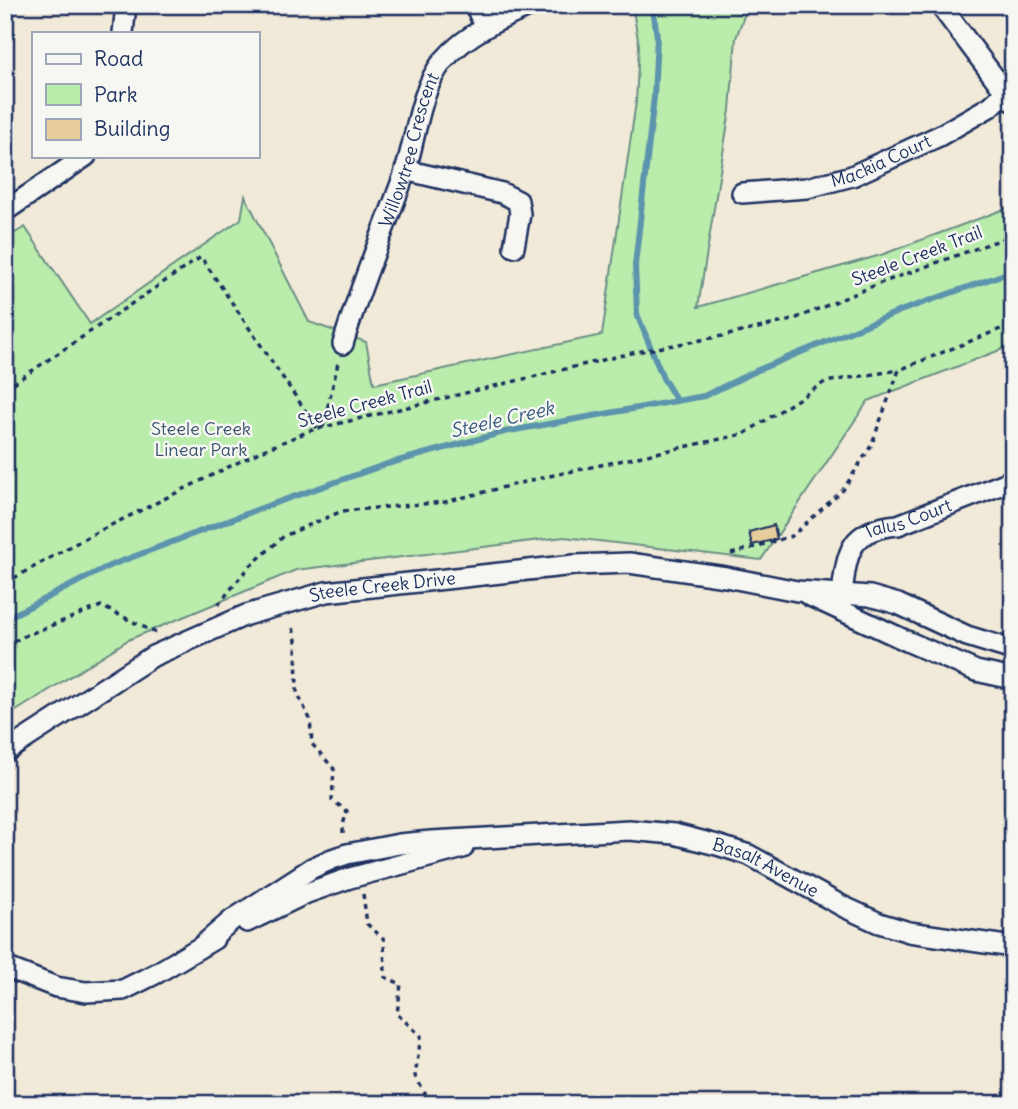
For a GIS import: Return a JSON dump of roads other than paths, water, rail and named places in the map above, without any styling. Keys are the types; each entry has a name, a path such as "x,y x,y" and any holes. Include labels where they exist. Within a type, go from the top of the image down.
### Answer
{"street":[{"path":"123,32 126,5"},
{"path":"475,5 485,27"},
{"name":"Willowtree Crescent","path":"343,344 405,170 432,80 443,61 467,40 485,27 534,5"},
{"path":"940,5 1009,98"},
{"name":"Mackia Court","path":"742,193 807,188 852,176 939,136 1009,98"},
{"path":"5,211 83,158"},
{"path":"405,170 502,193 518,201 520,215 513,247"},
{"name":"Talus Court","path":"842,594 852,547 868,531 898,524 1013,480"},
{"name":"Steele Creek Drive","path":"5,752 153,656 246,615 326,592 574,565 629,563 726,577 797,591 870,597 898,604 967,636 1013,650"},
{"name":"Steele Creek Drive","path":"797,591 976,671 1013,679"},
{"name":"Basalt Avenue","path":"5,967 56,988 86,992 122,990 158,973 203,945 307,893 350,878 509,837 629,830 674,834 749,855 879,923 909,932 1013,947"}],"waterway":[{"path":"653,8 657,37 654,97 635,265 637,314 663,378 677,401"},
{"name":"Steele Creek","path":"5,619 109,566 387,464 504,432 704,396 758,370 900,311 1013,271"}],"park label":[{"name":"Steele Creek Linear Park","path":"201,439"}]}
